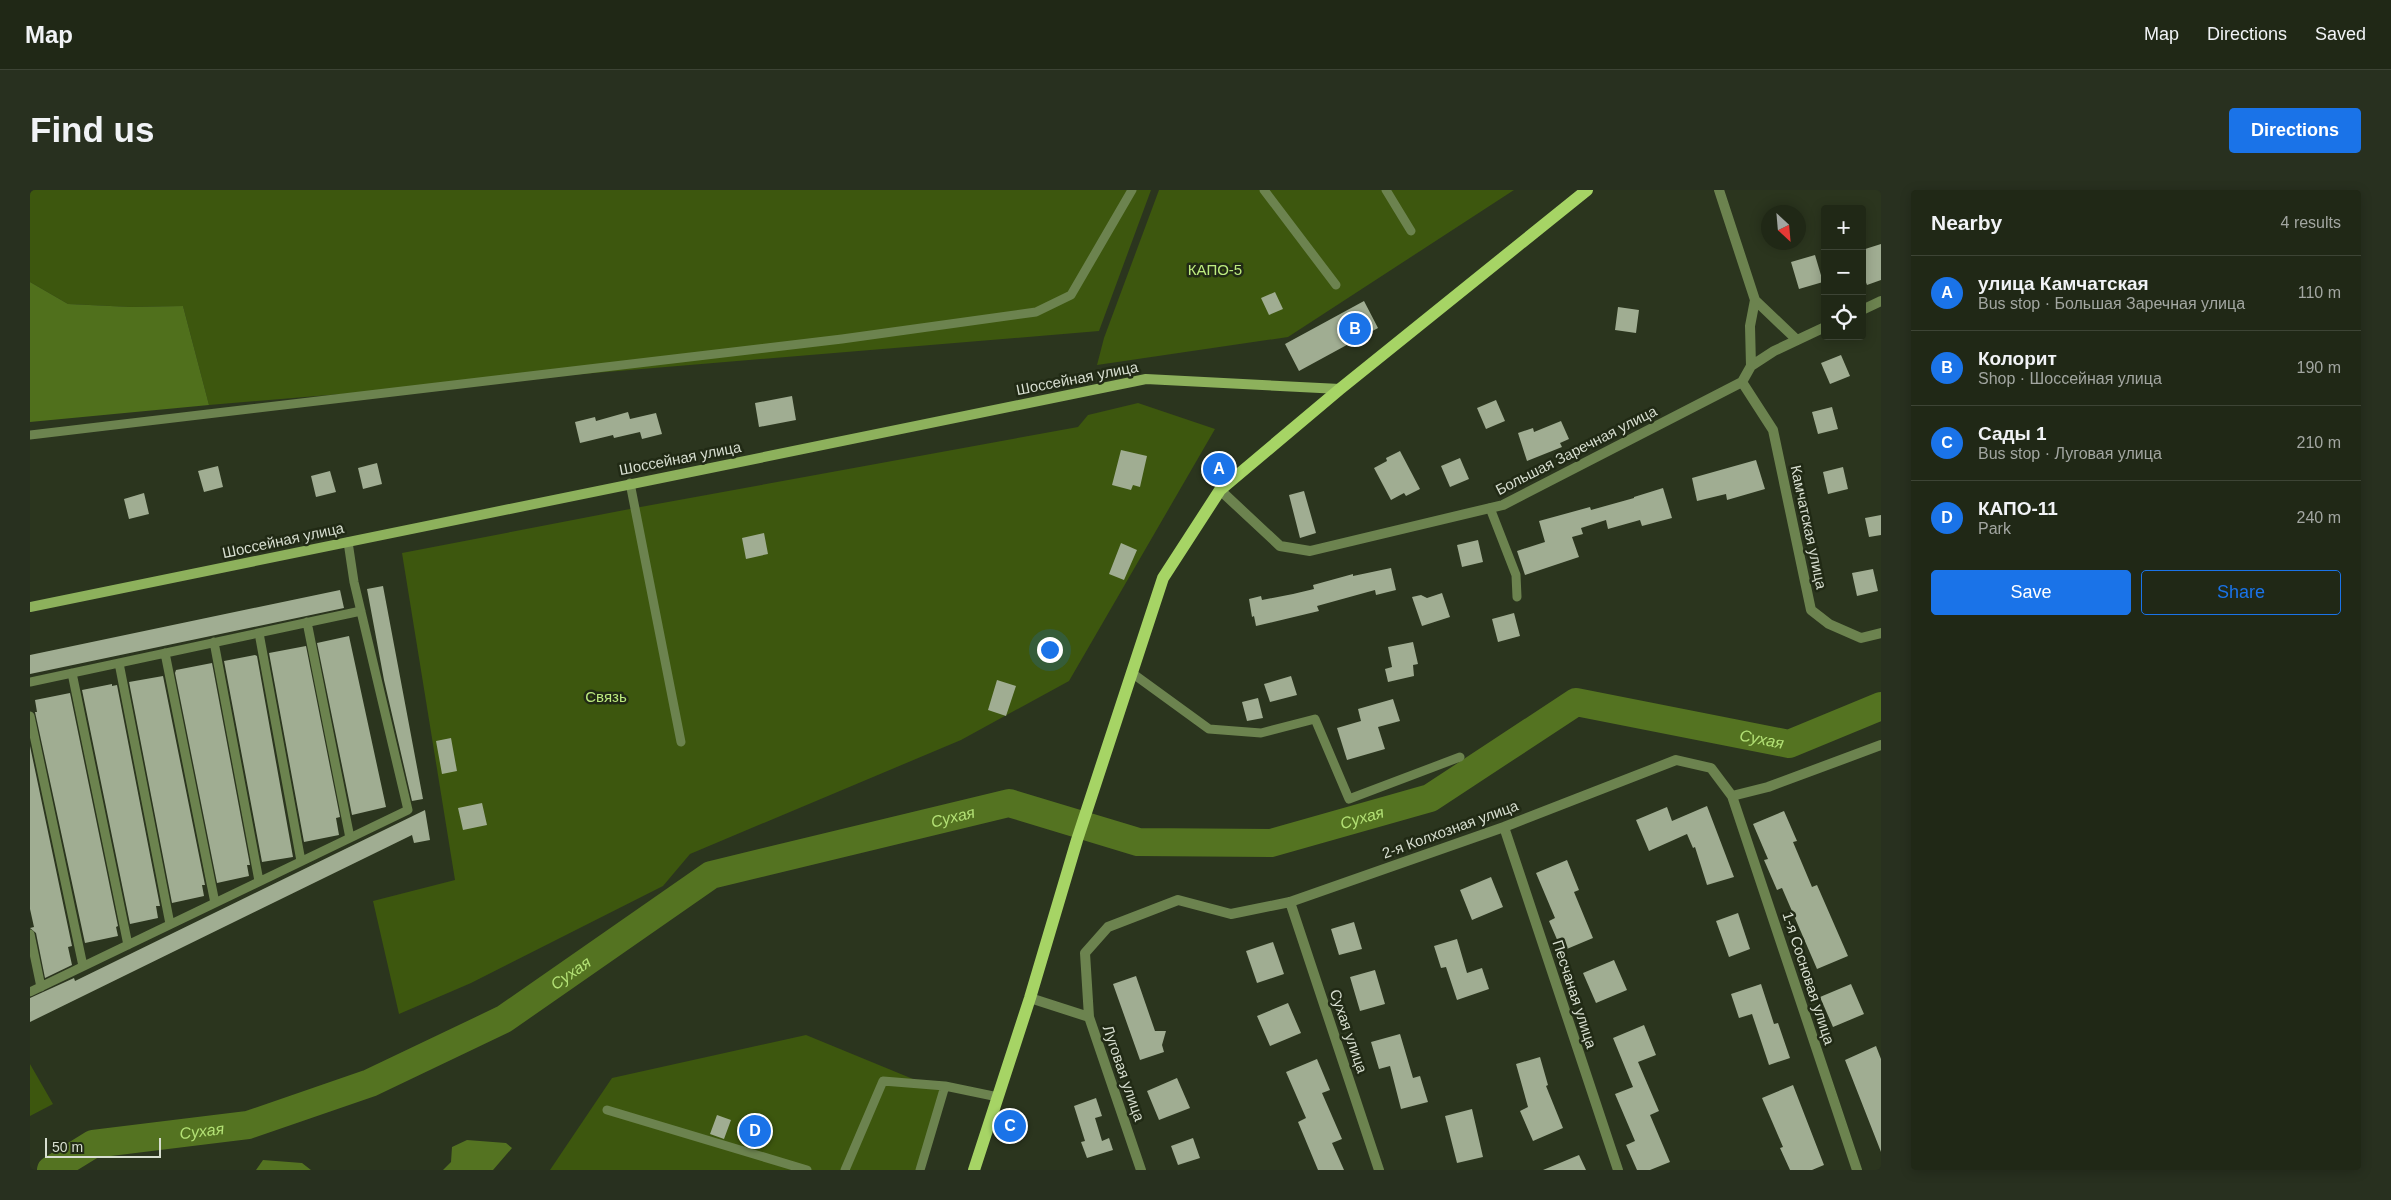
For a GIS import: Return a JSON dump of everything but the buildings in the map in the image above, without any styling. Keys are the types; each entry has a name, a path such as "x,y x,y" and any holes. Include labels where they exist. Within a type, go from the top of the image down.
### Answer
{"main road":[{"path":"974,1170 1030,998 1077,840 1163,578 1220,490 1340,389 1586,190"}],"street":[{"path":"1719,190 1755,300 1797,340"},
{"path":"1751,366 1750,326 1755,300"},
{"path":"1866,308 1881,302"},
{"path":"1742,382 1751,366 1774,351 1821,330"},
{"name":"Шоссейная улица","path":"30,607 630,483 1146,380 1340,389"},
{"name":"Большая Заречная улица","path":"1220,490 1280,546 1310,551 1503,505 1742,382"},
{"name":"Камчатская улица","path":"1742,382 1773,430 1811,610 1829,624 1861,638 1881,633"},
{"path":"1732,796 1768,788 1881,745"},
{"name":"2-я Колхозная улица","path":"1089,1017 1085,953 1108,927 1178,900 1231,914 1290,902 1504,827 1676,760 1711,768 1732,796"},
{"name":"1-я Сосновая улица","path":"1732,796 1857,1170"},
{"name":"Песчаная улица","path":"1504,827 1618,1170"},
{"name":"Сухая улица","path":"1290,902 1379,1170"},
{"name":"Луговая улица","path":"1030,998 1089,1017 1141,1170"}],"lane":[{"path":"30,435 842,339 1036,312 1071,295 1130,198 1132,190"},
{"path":"1264,190 1336,285"},
{"path":"1386,190 1411,231"},
{"path":"630,483 682,742"},
{"path":"1490,508 1516,575 1517,597"},
{"path":"30,992 408,810 361,611 348,542"},
{"path":"30,682 361,611"},
{"path":"307,622 350,838"},
{"path":"259,632 301,861"},
{"path":"214,642 259,882"},
{"path":"165,653 215,903"},
{"path":"119,663 170,924"},
{"path":"72,673 128,945"},
{"path":"1132,673 1209,729 1261,733 1315,719 1349,798 1460,758"},
{"path":"30,716 83,966"},
{"path":"30,934 41,987"},
{"path":"845,1170 883,1081 945,1086 998,1097"},
{"path":"920,1170 945,1086"},
{"path":"607,1110 806,1170"}],"green space":[{"path":"30,190 1151,190 1099,331 209,405 183,306 131,307 68,304 30,282"},
{"name":"КАПО-5","path":"1159,190 1514,190 1288,337 1097,365 1104,338"},
{"name":"Связь","path":"1138,403 1215,429 1069,681 961,740 690,854 663,886 471,983 399,1014 373,901 455,880 402,553 635,508 1078,427 1088,415"},
{"path":"806,1035 947,1093 921,1170 550,1170 612,1078"},
{"path":"30,1064 53,1104 30,1116"}],"shaded area":[{"path":"30,282 68,304 131,307 183,306 209,405 30,422"},
{"path":"467,1140 506,1143 512,1148 493,1170 443,1170 451,1162 452,1147"},
{"path":"263,1160 302,1163 311,1170 256,1170"}],"waterway":[{"name":"Сухая","path":"51,1170 93,1144 248,1125 370,1083 504,1019 711,875 1009,803 1138,842 1271,843 1430,798 1576,702 1789,744 1881,706"}],"place":[{"name":"Колорит","path":"1355,329"},
{"name":"улица Камчатская","path":"1219,469"},
{"name":"Сады 1","path":"1010,1126"},
{"name":"КАПО-11","path":"755,1131"}]}
